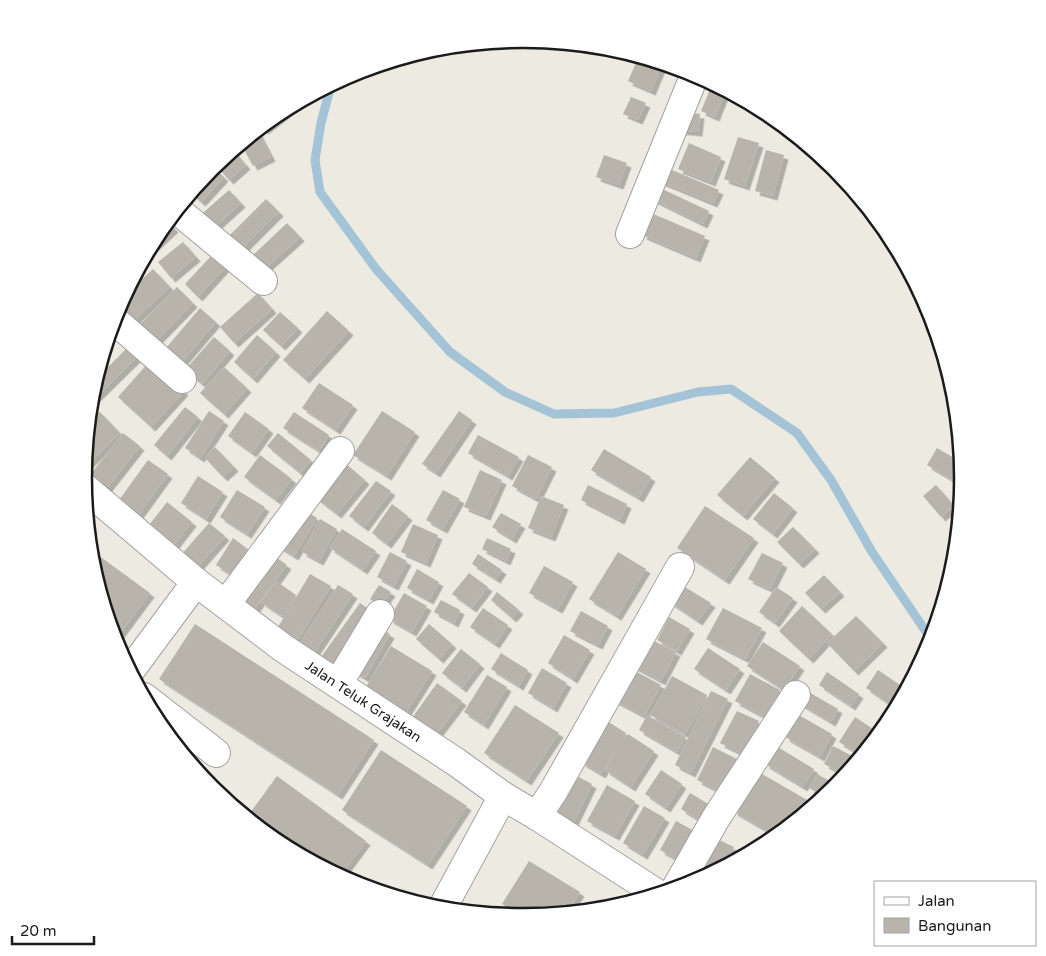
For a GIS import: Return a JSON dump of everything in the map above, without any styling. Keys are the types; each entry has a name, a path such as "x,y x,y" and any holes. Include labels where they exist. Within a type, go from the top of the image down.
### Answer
{"street":[{"path":"630,234 692,82"},
{"path":"182,214 263,281"},
{"path":"120,326 182,379"},
{"path":"226,604 340,451"},
{"name":"Jalan Teluk Grajakan","path":"93,494 196,582 283,648 456,762 503,796 650,889"},
{"path":"537,816 553,792 680,567"},
{"path":"135,664 196,582"},
{"path":"338,684 380,614"},
{"path":"681,878 716,818 796,695"},
{"path":"161,710 216,754"},
{"path":"446,901 503,796"}],"building":[{"path":"636,63 660,70 651,91 628,81"},
{"path":"710,90 723,97 715,117 701,111"},
{"path":"631,97 646,103 638,120 623,114"},
{"path":"679,112 700,114 698,132 677,130"},
{"path":"260,137 271,157 253,166 244,150"},
{"path":"738,137 759,143 745,186 724,179"},
{"path":"689,143 721,157 711,182 678,169"},
{"path":"766,150 784,155 773,196 755,191"},
{"path":"238,155 246,165 229,180 222,171"},
{"path":"604,155 627,163 619,185 596,177"},
{"path":"663,166 719,190 713,203 657,180"},
{"path":"220,173 224,177 201,202 196,198"},
{"path":"658,187 709,211 703,224 652,199"},
{"path":"229,190 241,203 209,232 196,219"},
{"path":"266,199 279,212 238,253 225,240"},
{"path":"651,213 705,236 696,258 642,235"},
{"path":"287,223 300,237 261,272 249,259"},
{"path":"183,242 196,257 171,278 158,262"},
{"path":"212,255 225,267 198,297 185,284"},
{"path":"153,269 170,287 133,321 125,313 141,280"},
{"path":"177,287 193,303 155,342 138,326"},
{"path":"258,293 272,309 234,343 220,327"},
{"path":"200,308 216,322 176,369 160,355"},
{"path":"327,311 349,331 305,379 283,360"},
{"path":"280,312 298,328 281,346 263,330"},
{"path":"257,335 276,352 253,379 234,362"},
{"path":"214,337 230,351 202,384 185,370"},
{"path":"132,343 142,352 102,392 107,368"},
{"path":"150,361 184,391 151,427 118,397"},
{"path":"224,367 247,388 224,414 200,393"},
{"path":"319,383 353,405 336,430 302,408"},
{"path":"185,407 198,417 167,456 154,445"},
{"path":"209,411 224,421 200,458 185,448"},
{"path":"382,411 415,432 387,476 353,455"},
{"path":"459,411 472,420 436,473 422,464"},
{"path":"100,412 120,433 93,460 93,450 97,414"},
{"path":"245,412 269,429 252,453 228,436"},
{"path":"294,412 329,435 319,451 283,428"},
{"path":"123,433 140,446 104,492 92,483 92,472"},
{"path":"278,433 311,460 300,473 267,446"},
{"path":"478,435 519,457 508,476 468,453"},
{"path":"215,447 234,467 223,477 205,458"},
{"path":"937,448 953,457 954,478 953,480 927,465"},
{"path":"604,449 651,477 639,498 591,470"},
{"path":"260,455 292,479 276,500 244,477"},
{"path":"528,455 552,467 536,499 512,486"},
{"path":"750,457 775,478 743,516 717,495"},
{"path":"148,460 168,474 139,514 119,500"},
{"path":"345,463 365,480 337,514 316,498"},
{"path":"480,470 502,480 486,516 464,507"},
{"path":"198,476 223,492 206,519 181,503"},
{"path":"376,481 391,491 364,527 349,516"},
{"path":"588,485 627,504 620,520 581,500"},
{"path":"936,485 953,507 941,517 923,496"},
{"path":"237,490 265,507 247,534 220,517"},
{"path":"443,490 460,499 443,529 426,520"},
{"path":"774,493 793,508 773,534 753,519"},
{"path":"541,496 564,505 551,537 528,528"},
{"path":"167,502 192,522 175,544 150,524"},
{"path":"392,504 408,516 387,544 372,533"},
{"path":"705,506 754,538 725,580 677,548"},
{"path":"301,508 317,518 294,556 278,546"},
{"path":"501,513 521,524 512,539 492,527"},
{"path":"320,519 337,529 319,561 302,552"},
{"path":"209,523 225,536 195,570 180,556"},
{"path":"413,524 438,535 426,563 401,552"},
{"path":"793,527 815,549 799,564 777,542"},
{"path":"342,529 376,551 363,570 330,548"},
{"path":"233,538 249,550 232,575 216,565"},
{"path":"487,538 511,549 506,561 482,549"},
{"path":"266,550 287,565 254,610 234,596"},
{"path":"390,552 407,561 394,586 377,577"},
{"path":"618,552 646,569 617,616 589,599"},
{"path":"762,553 783,563 770,589 748,579"},
{"path":"478,554 502,570 496,579 472,564"},
{"path":"100,557 150,593 121,632 107,589"},
{"path":"544,566 573,582 558,609 529,593"},
{"path":"417,569 439,582 429,600 407,588"},
{"path":"469,573 488,587 472,608 452,594"},
{"path":"310,574 331,586 298,639 278,627"},
{"path":"824,575 840,592 821,609 805,593"},
{"path":"276,581 296,595 282,616 261,602"},
{"path":"680,584 711,603 698,621 668,601"},
{"path":"338,585 353,594 314,653 300,643"},
{"path":"379,585 391,592 381,606 370,599"},
{"path":"776,587 793,598 775,623 759,612"},
{"path":"497,592 519,610 512,618 491,600"},
{"path":"404,593 427,606 412,632 389,619"},
{"path":"441,600 460,610 454,623 434,612"},
{"path":"360,603 376,614 337,668 321,657"},
{"path":"802,606 832,634 809,659 779,631"},
{"path":"483,608 508,625 495,644 470,627"},
{"path":"723,608 762,628 745,659 706,639"},
{"path":"581,611 608,626 598,645 570,631"},
{"path":"856,616 883,643 854,671 827,643"},
{"path":"669,617 690,629 677,651 657,640"},
{"path":"195,624 374,740 338,795 159,679"},
{"path":"429,624 452,644 439,659 416,639"},
{"path":"378,627 390,634 365,678 353,671"},
{"path":"564,635 590,650 573,679 548,663"},
{"path":"646,637 676,652 661,681 631,665"},
{"path":"763,642 800,666 784,690 747,666"},
{"path":"391,646 432,671 405,714 364,690"},
{"path":"708,648 740,669 726,690 694,669"},
{"path":"461,649 480,664 462,688 442,673"},
{"path":"501,653 528,670 519,686 491,669"},
{"path":"542,668 567,683 553,708 528,693"},
{"path":"878,670 900,685 889,704 866,688"},
{"path":"635,671 661,685 644,716 610,698"},
{"path":"827,672 859,694 851,706 819,685"},
{"path":"750,674 780,690 765,717 735,701"},
{"path":"487,675 507,687 484,725 464,712"},
{"path":"672,676 707,695 685,734 650,715"},
{"path":"437,683 462,701 436,735 412,718"},
{"path":"711,691 728,699 691,773 675,765"},
{"path":"807,691 838,709 831,722 799,703"},
{"path":"515,705 559,733 527,781 484,753"},
{"path":"737,711 759,721 743,754 720,743"},
{"path":"797,714 832,734 820,757 785,737"},
{"path":"647,715 686,737 677,752 639,730"},
{"path":"855,717 873,729 855,752 839,742"},
{"path":"607,721 626,733 601,774 581,762"},
{"path":"628,734 654,751 631,787 605,770"},
{"path":"776,746 814,769 803,787 765,764"},
{"path":"833,746 852,756 838,771 824,764"},
{"path":"713,747 739,760 723,793 697,780"},
{"path":"381,750 467,806 428,865 342,810"},
{"path":"661,770 682,784 666,808 645,794"},
{"path":"757,771 808,801 768,832 733,811"},
{"path":"573,774 592,784 573,823 553,813"},
{"path":"817,774 829,780 817,792 809,788"},
{"path":"277,776 366,841 345,870 308,851 251,812"},
{"path":"607,785 635,801 615,836 587,821"},
{"path":"690,793 710,805 701,821 681,809"},
{"path":"644,806 665,818 643,855 623,843"},
{"path":"676,821 698,833 682,862 660,850"},
{"path":"713,837 734,847 730,855 697,872"},
{"path":"529,861 580,892 571,906 508,908 502,904"}],"waterway":[{"path":"329,94 321,123 315,160 320,192 376,269 450,352 505,392 554,414 614,413 698,392 731,389 797,433 831,480 872,552 925,631"}]}
